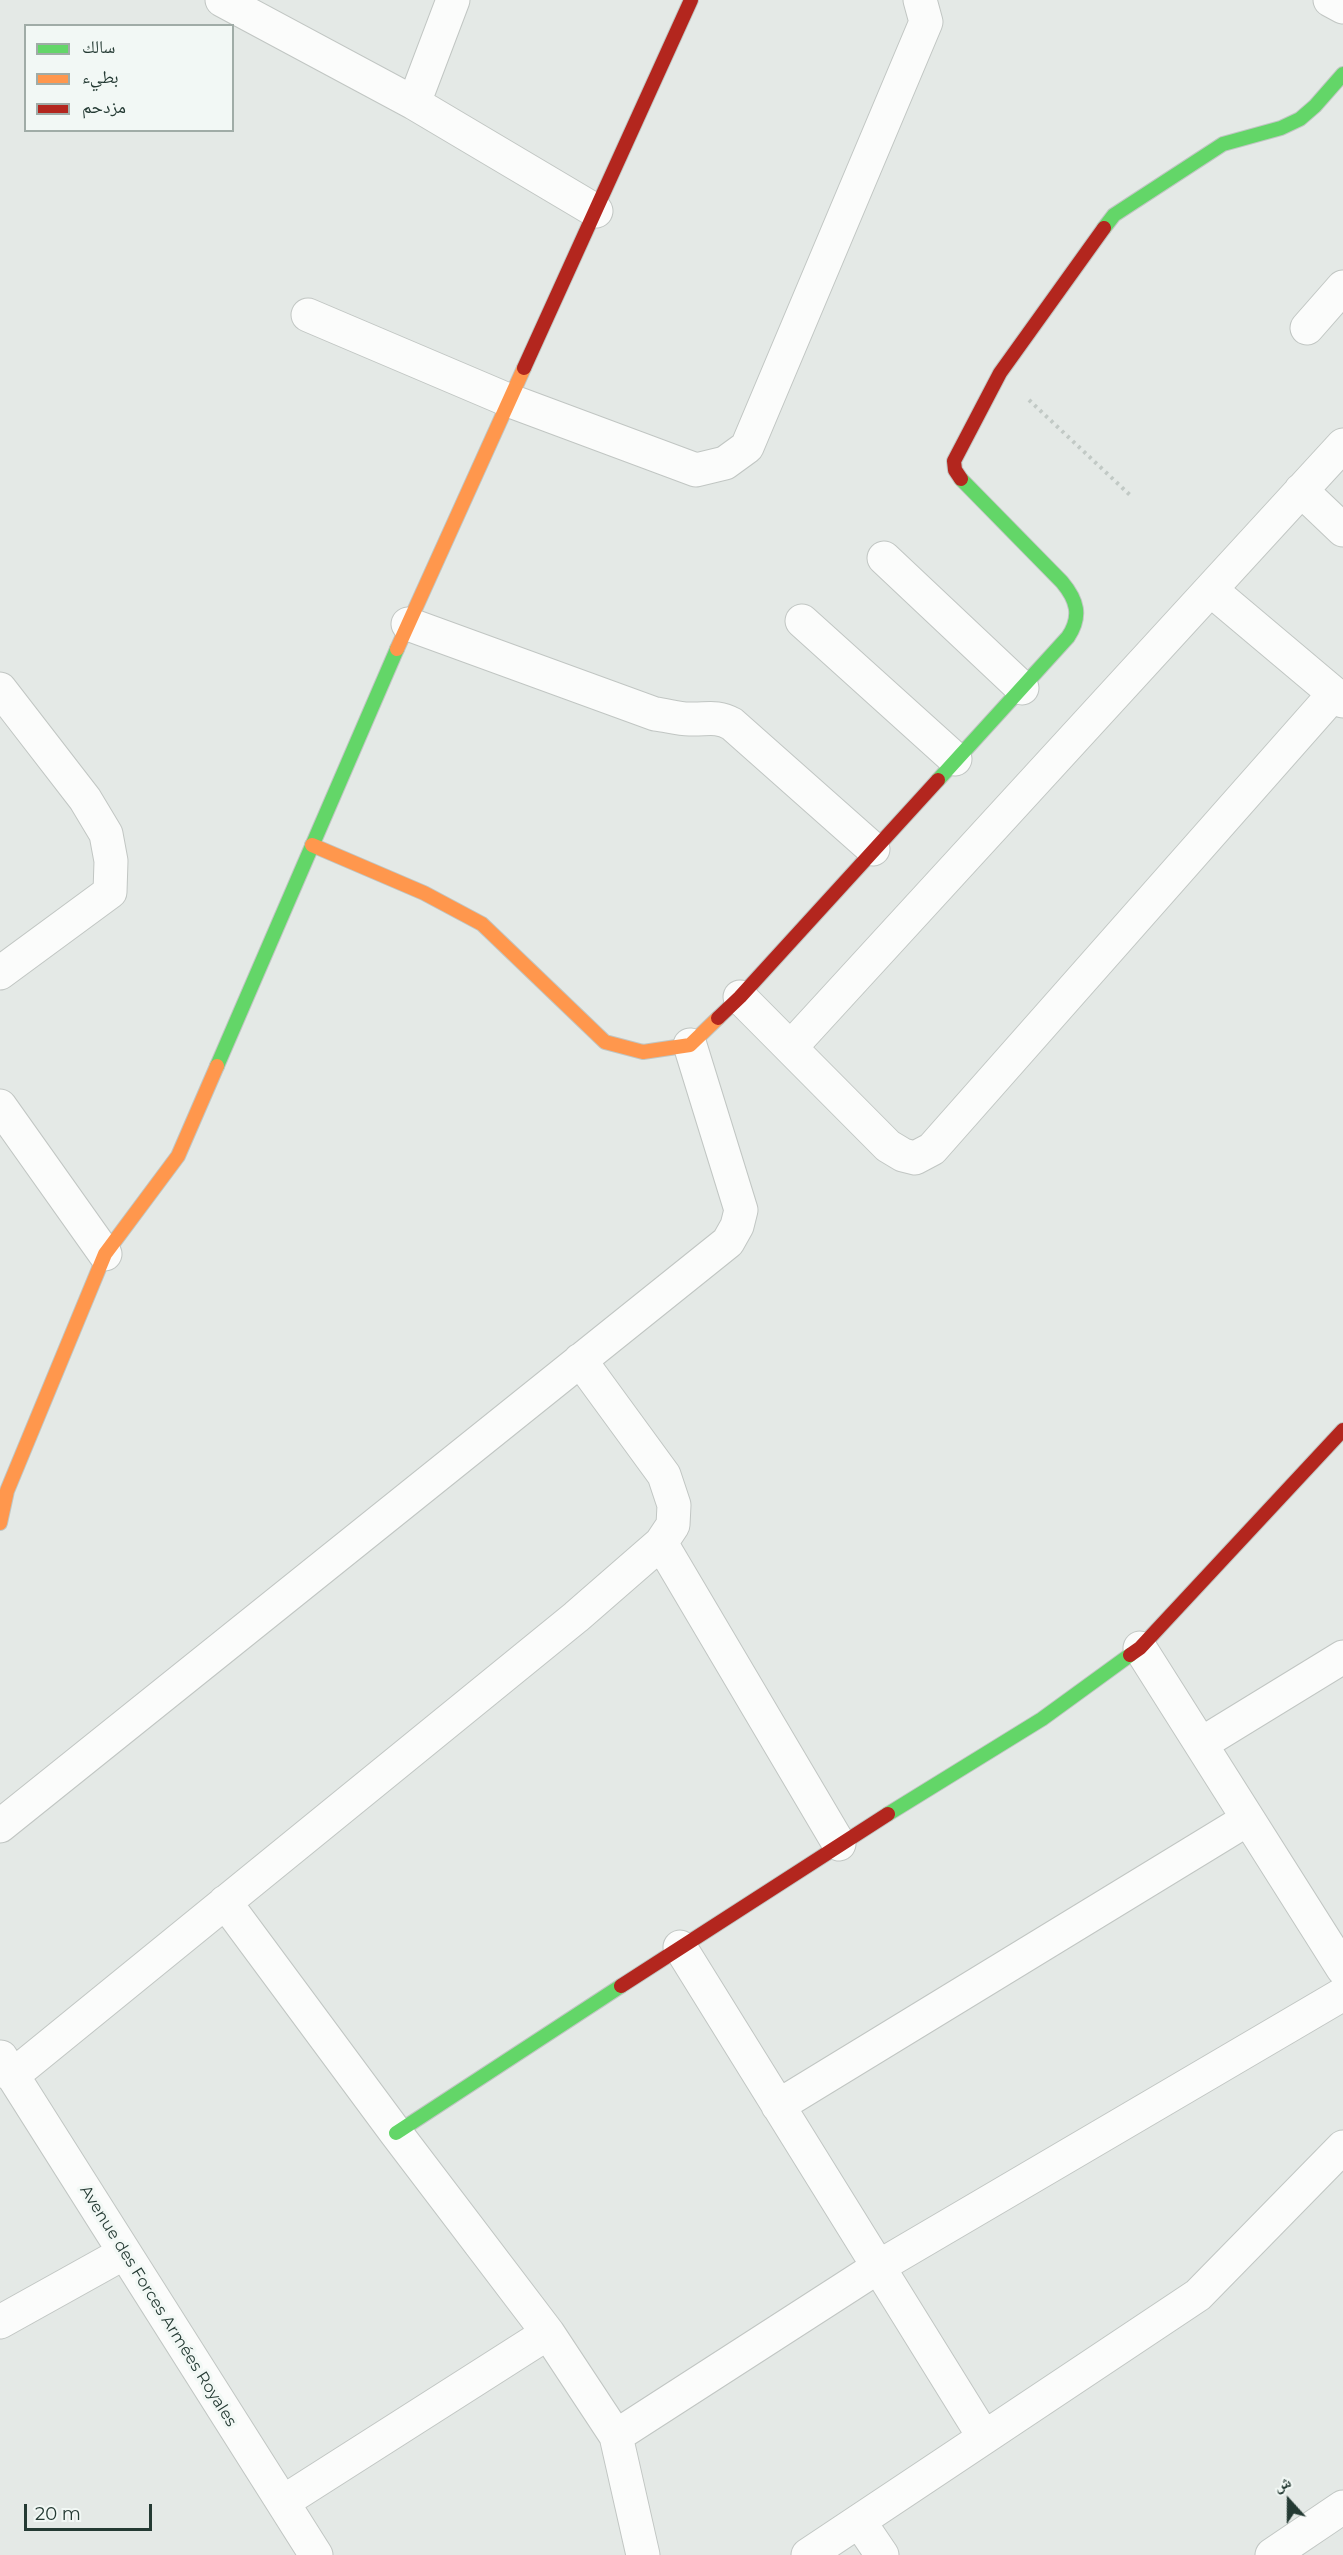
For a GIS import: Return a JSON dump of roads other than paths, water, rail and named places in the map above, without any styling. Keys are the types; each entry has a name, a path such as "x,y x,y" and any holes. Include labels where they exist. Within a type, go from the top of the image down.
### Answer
{"street":[{"path":"222,0 414,103 596,211"},
{"path":"414,103 453,0"},
{"path":"0,1521 7,1491 105,1254 178,1156 408,624 508,399 691,0"},
{"path":"308,315 508,399 696,470 725,463 747,447 926,22 920,0"},
{"path":"1330,0 1343,7"},
{"path":"312,845 424,893 482,924 605,1042 643,1052 690,1045 740,997 1022,688 1077,624 1075,601 1065,586 1005,519 959,477 955,470 954,461 1000,373 1114,215 1223,144 1240,136 1261,133 1295,122 1311,110 1343,74"},
{"path":"1307,328 1343,287"},
{"path":"791,1047 1343,445"},
{"path":"1302,490 1343,530"},
{"path":"884,558 1022,688"},
{"path":"740,997 888,1146 903,1155 915,1158 932,1149 1338,698 1211,590"},
{"path":"802,621 955,759"},
{"path":"408,624 655,714 690,719 722,718 732,724 873,849"},
{"path":"0,689 85,799 106,834 111,861 111,892 0,972"},
{"path":"0,1826 728,1242 737,1226 741,1210 690,1045"},
{"path":"0,1106 105,1254"},
{"path":"6,2066 225,1902 576,1617 661,1543 673,1525 674,1505 664,1475 580,1360"},
{"path":"396,2133 839,1844 1042,1719 1140,1648 1343,1430"},
{"path":"661,1543 839,1844"},
{"path":"1140,1648 1343,1968"},
{"path":"1201,1744 1343,1657"},
{"path":"778,2106 1248,1819"},
{"path":"225,1902 548,2333 616,2436 643,2555"},
{"path":"680,1947 984,2437"},
{"path":"616,2436 878,2267 1343,1994"},
{"name":"Avenue des Forces Armées Royales","path":"6,2066 316,2555"},
{"path":"808,2555 1198,2295 1343,2147"},
{"path":"0,2322 124,2253"},
{"path":"283,2502 548,2333"},
{"path":"1272,2555 1343,2507"},
{"path":"859,2521 882,2555"}]}
